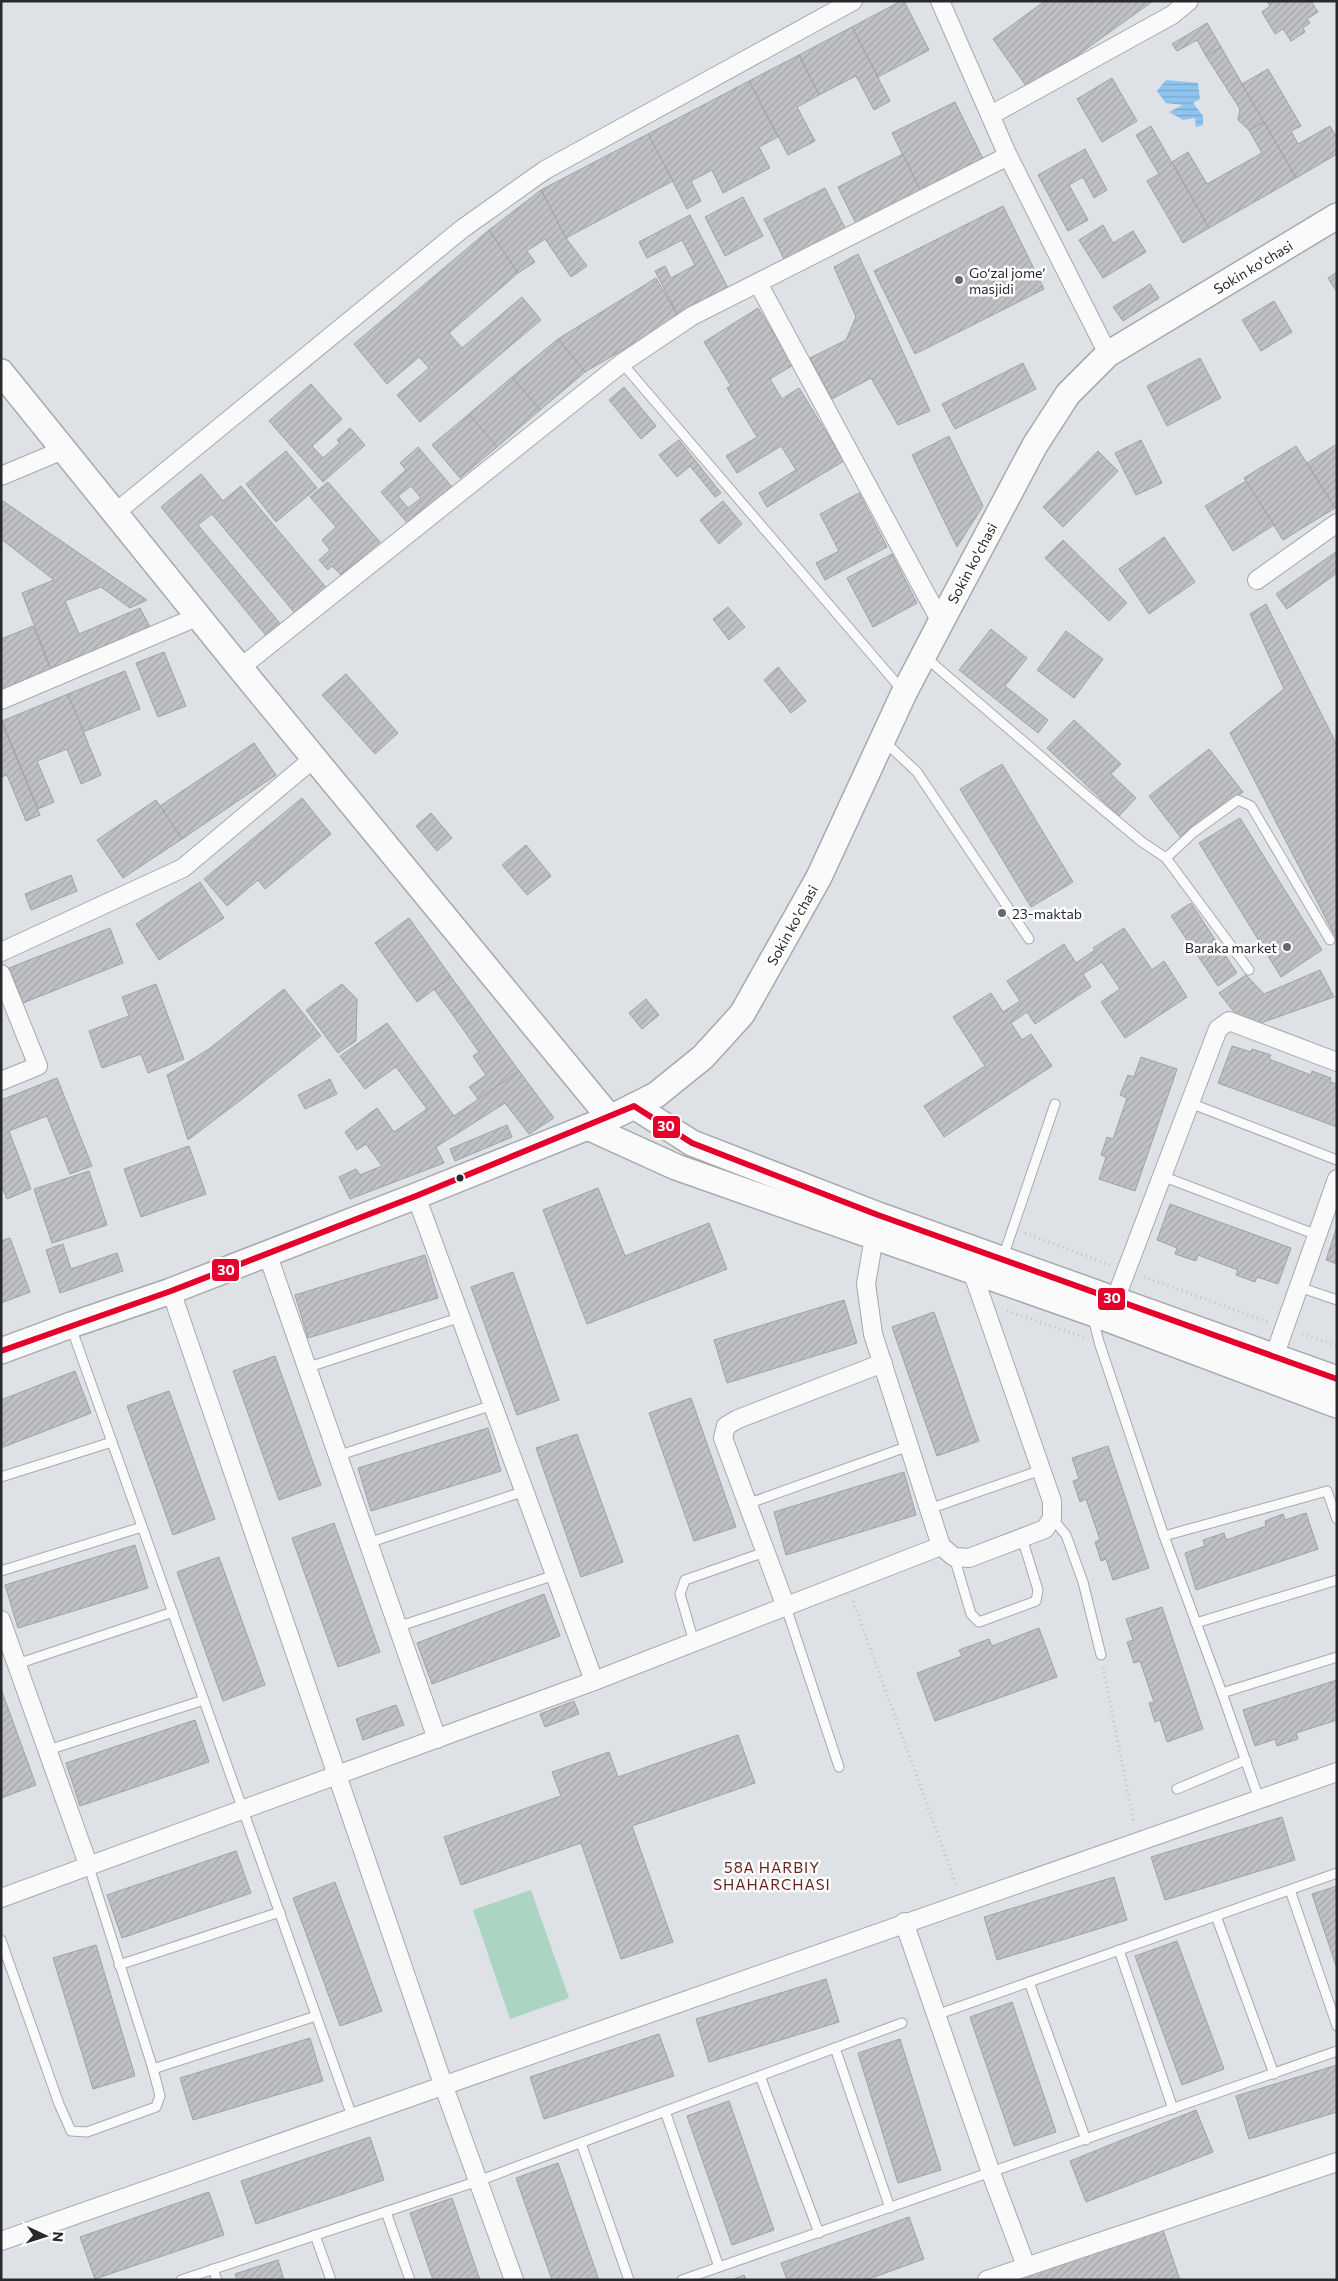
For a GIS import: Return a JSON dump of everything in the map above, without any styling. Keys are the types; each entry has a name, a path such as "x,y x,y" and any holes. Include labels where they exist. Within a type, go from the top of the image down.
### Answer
{"street":[{"path":"115,513 462,229 545,170 853,1"},
{"path":"940,1 1008,156 1108,354"},
{"path":"991,115 1172,15 1190,1"},
{"path":"240,668 622,363 692,316 1008,156"},
{"name":"Sokin ko'chasi","path":"1,1351 70,1325 171,1291 416,1196 599,1122 656,1095 703,1056 742,1014 819,877 904,693 941,622 1035,445 1056,411 1080,379 1108,354 1337,216"},
{"path":"758,282 941,622"},
{"path":"1,372 314,758 599,1122 676,1167 1092,1314 1337,1405"},
{"path":"1,476 63,450"},
{"path":"1257,580 1337,523"},
{"path":"1,700 199,616"},
{"path":"1,952 183,868 314,758"},
{"path":"1,974 38,1066 1,1081"},
{"path":"1115,1300 1218,1028 1230,1021 1337,1062"},
{"path":"634,1106 692,1143 878,1215 1337,1379"},
{"path":"1274,1357 1337,1179"},
{"path":"416,1196 594,1681"},
{"path":"874,1237 866,1284 873,1334 930,1510 948,1551"},
{"path":"267,1253 437,1739"},
{"path":"1,1898 244,1811 594,1681 847,1584 948,1551 969,1558 1045,1529 1052,1518 1052,1501 972,1271"},
{"path":"171,1291 444,2087 514,2280"},
{"path":"786,1608 723,1438 726,1426 738,1419 883,1363"},
{"path":"1,1620 88,1867"},
{"path":"1,2242 444,2087 904,1922 1337,1772"},
{"path":"904,1922 991,2173 1026,2266"},
{"path":"988,2280 1337,2162"}],"lane":[{"path":"622,363 904,693"},
{"path":"924,656 1094,802 1142,842 1166,858 1250,970"},
{"path":"883,740 918,772 1029,939"},
{"path":"1166,858 1194,832 1238,800 1251,806 1330,940"},
{"path":"1002,1260 1055,1104"},
{"path":"1190,1104 1337,1160"},
{"path":"1162,1176 1317,1235"},
{"path":"1299,1287 1337,1300"},
{"path":"1092,1314 1099,1342 1164,1536 1222,1692 1259,1799"},
{"path":"306,1368 460,1317"},
{"path":"70,1325 353,2119"},
{"path":"337,1456 493,1405"},
{"path":"1,1477 112,1442"},
{"path":"747,1504 909,1446"},
{"path":"930,1510 1041,1470"},
{"path":"1164,1536 1327,1491 1336,1513"},
{"path":"368,1543 525,1492"},
{"path":"1052,1518 1066,1535 1083,1582 1101,1655"},
{"path":"1,1571 142,1527"},
{"path":"948,1551 971,1614 978,1622 1036,1601 1038,1590 1022,1538"},
{"path":"694,1642 680,1594 685,1580 765,1552"},
{"path":"397,1627 555,1575"},
{"path":"1196,1623 1337,1580"},
{"path":"786,1608 840,1768"},
{"path":"18,1664 173,1612"},
{"path":"1222,1692 1337,1656"},
{"path":"48,1750 204,1700"},
{"path":"1177,1789 1246,1760"},
{"path":"1,1940 59,2104 72,2131 88,2132 156,2107 160,2096 153,2069 88,1867"},
{"path":"936,2015 1337,1873"},
{"path":"1290,1890 1337,2026"},
{"path":"119,1965 280,1912"},
{"path":"1216,1916 1274,2074"},
{"path":"1119,1950 1172,2109"},
{"path":"1029,1982 1086,2140"},
{"path":"153,2069 316,2016"},
{"path":"181,2280 478,2181 902,2023"},
{"path":"834,2048 890,2208"},
{"path":"682,2280 1337,2051"},
{"path":"760,2076 819,2233"},
{"path":"665,2111 719,2267"},
{"path":"581,2142 629,2280"},
{"path":"386,2212 410,2280"},
{"path":"315,2235 331,2280"},
{"path":"213,2269 216,2280"}],"path":[{"path":"1013,1228 1337,1346"},
{"path":"847,1584 962,1902"},
{"path":"1101,1655 1123,1775 1138,1840"}],"green space":[{"path":"531,1890 569,1998 510,2019 473,1910"}],"water":[{"path":"1166,80 1198,83 1200,99 1193,103 1203,116 1203,125 1196,127 1195,118 1183,120 1169,112 1183,105 1166,103 1157,91"}],"building":[{"path":"904,1 929,50 878,77 852,27"},
{"path":"1045,1 1153,1 1029,90 993,39"},
{"path":"1267,1 1311,1 1318,12 1307,19 1310,23 1303,28 1305,32 1291,41 1283,29 1275,34 1262,12 1270,6"},
{"path":"1207,23 1221,47 1206,56 1197,40 1177,51 1172,44"},
{"path":"852,27 890,101 874,110 856,76 819,95 799,55"},
{"path":"1221,47 1264,122 1249,130 1238,120 1240,109 1206,56"},
{"path":"799,55 819,95 797,107 815,141 788,155 749,81"},
{"path":"1268,69 1301,126 1291,131 1298,144 1330,126 1337,138 1337,154 1296,178 1242,84"},
{"path":"1112,78 1137,121 1102,142 1077,99"},
{"path":"749,81 778,137 759,147 770,168 723,193 712,170 691,181 701,201 687,209 648,134"},
{"path":"955,102 985,163 922,194 892,133"},
{"path":"1264,122 1296,178 1209,228 1172,162 1188,152 1207,184 1262,153 1249,130"},
{"path":"1151,126 1209,228 1183,243 1147,181 1159,174 1136,135"},
{"path":"648,134 673,181 566,238 541,190"},
{"path":"1085,149 1107,190 1094,198 1083,177 1069,185 1088,220 1068,231 1038,175"},
{"path":"903,154 922,194 857,226 838,187"},
{"path":"825,188 847,232 786,263 764,219"},
{"path":"541,190 566,238 587,266 571,277 545,239 527,251 535,262 518,273 489,230"},
{"path":"743,197 763,236 725,256 705,217"},
{"name":"Go‘zal jome’ masjidi","path":"1003,206 1044,289 915,354 874,271"},
{"path":"690,215 729,290 679,317 655,271 665,266 671,278 695,265 682,240 647,258 639,242"},
{"path":"1103,225 1113,243 1133,231 1146,252 1103,278 1079,240"},
{"path":"489,230 518,273 449,333 462,348 522,297 541,320 420,422 397,395 429,368 419,357 387,384 354,344"},
{"path":"858,254 930,411 898,425 871,378 832,399 810,358 846,340 856,317 834,267"},
{"path":"1337,272 1337,292 1328,278"},
{"path":"656,278 679,317 585,372 558,339"},
{"path":"1150,284 1159,298 1123,321 1113,307"},
{"path":"1274,301 1292,332 1261,351 1242,320"},
{"path":"758,308 793,365 770,379 782,399 799,388 844,461 767,507 759,493 796,470 781,446 737,473 726,456 757,437 727,388 731,386 704,342"},
{"path":"558,339 585,372 540,410 512,377"},
{"path":"1200,358 1221,398 1167,426 1147,386"},
{"path":"1023,363 1036,389 955,429 942,404"},
{"path":"512,377 540,410 497,447 469,414"},
{"path":"311,384 342,419 312,446 323,458 340,443 337,440 350,428 365,445 323,482 269,421"},
{"path":"624,387 656,426 641,439 609,400"},
{"path":"469,414 497,447 460,478 432,445"},
{"path":"949,436 983,506 957,547 912,455"},
{"path":"679,440 721,493 715,497 690,466 677,477 659,455"},
{"path":"1141,440 1162,483 1136,495 1115,453"},
{"path":"1337,444 1337,507 1335,508 1307,463"},
{"path":"1296,446 1335,508 1283,540 1244,478"},
{"path":"418,447 453,488 410,526 381,492 406,470 400,463","holes":["411,486 421,498 408,508 398,496"]},
{"path":"286,451 317,488 276,522 246,484"},
{"path":"1098,451 1118,471 1063,527 1043,507"},
{"path":"201,474 223,501 241,486 329,591 298,617 212,514 198,525 283,627 269,639 161,507"},
{"path":"1246,481 1274,525 1233,551 1205,506"},
{"path":"328,482 380,542 341,575 332,566 328,570 319,560 330,550 322,540 336,527 310,497"},
{"path":"859,493 887,547 825,580 816,563 839,551 820,514"},
{"path":"3,501 147,600 130,608 101,587 65,601 79,634 140,608 150,627 52,672 22,593 54,580 1,539 1,503"},
{"path":"723,501 742,524 719,544 700,520"},
{"path":"1164,537 1195,582 1149,614 1119,569"},
{"path":"1063,540 1127,603 1109,621 1045,558"},
{"path":"1337,551 1337,573 1287,609 1276,594"},
{"path":"892,554 917,603 873,627 847,578"},
{"path":"1266,604 1337,745 1337,940 1230,733 1284,689 1250,614"},
{"path":"728,607 745,627 729,640 713,619"},
{"path":"33,626 52,672 1,695 1,639"},
{"path":"991,629 1027,658 1005,686 1048,720 1038,733 959,670"},
{"path":"1066,631 1103,659 1074,698 1037,670"},
{"path":"164,652 186,706 158,717 136,663"},
{"path":"778,667 806,701 791,713 764,680"},
{"path":"125,671 140,709 83,732 68,694"},
{"path":"346,674 398,733 375,754 322,695"},
{"path":"68,694 101,775 81,784 67,749 37,761 54,802 38,809 2,721"},
{"path":"1074,720 1121,764 1111,774 1136,798 1119,816 1047,748"},
{"path":"1,721 40,815 26,821 7,775 1,777"},
{"path":"254,743 276,775 182,839 160,806"},
{"path":"1209,749 1243,792 1182,839 1149,796"},
{"path":"1002,764 1073,882 1031,907 960,789"},
{"path":"302,798 331,834 265,889 258,880 227,906 204,879"},
{"path":"156,800 182,839 123,878 97,840"},
{"path":"431,813 452,838 437,851 416,826"},
{"path":"1240,818 1322,950 1281,977 1199,843"},
{"path":"526,845 551,876 527,895 502,865"},
{"path":"71,875 77,891 31,910 25,894"},
{"path":"200,882 224,918 159,960 136,924"},
{"path":"1191,903 1237,973 1218,986 1171,916"},
{"path":"409,918 451,977 417,1002 375,943"},
{"path":"110,928 123,963 23,1003 9,968"},
{"path":"1124,928 1152,970 1164,961 1187,997 1125,1038 1101,1002 1120,989 1102,962 1083,974 1091,987 1035,1024 1027,1012 1011,1023 1022,1040 1031,1034 1052,1066 944,1137 924,1106 985,1066 953,1017 991,993 1003,1012 1020,1001 1007,981 1064,944 1076,963 1095,950 1093,948"},
{"path":"1320,970 1334,997 1258,1024 1242,1022 1219,993 1246,975 1264,994"},
{"path":"451,977 470,1003 453,1015 434,989"},
{"path":"156,984 184,1059 148,1073 141,1054 102,1068 89,1031 129,1016 122,997"},
{"path":"342,984 357,999 356,1041 338,1053 306,1010"},
{"path":"284,989 321,1036 188,1140 167,1075 209,1049"},
{"path":"646,999 659,1015 642,1029 629,1013"},
{"path":"470,1003 519,1071 479,1100 469,1087 486,1075 473,1056 479,1052 453,1015"},
{"path":"387,1023 454,1116 519,1071 554,1118 529,1134 505,1103 436,1147 444,1163 350,1199 339,1177 356,1169 360,1175 382,1166 366,1144 357,1150 345,1132 377,1108 394,1132 427,1109 396,1067 365,1089 340,1056"},
{"path":"1232,1046 1251,1052 1252,1049 1271,1055 1269,1059 1311,1075 1312,1071 1331,1078 1330,1082 1337,1084 1337,1127 1218,1083"},
{"path":"1141,1057 1177,1069 1135,1191 1099,1179 1106,1157 1101,1155 1107,1137 1113,1139 1127,1098 1120,1095 1128,1075 1134,1077"},
{"path":"57,1078 92,1166 70,1174 47,1116 9,1131 31,1189 7,1199 1,1185 1,1100"},
{"path":"330,1079 337,1094 305,1109 298,1095"},
{"path":"507,1125 512,1137 455,1161 450,1149"},
{"path":"189,1146 206,1194 141,1217 124,1169"},
{"path":"89,1171 107,1225 52,1243 34,1189"},
{"path":"598,1188 625,1256 709,1223 727,1269 587,1324 543,1210"},
{"path":"1170,1204 1291,1248 1278,1284 1257,1277 1255,1282 1236,1275 1238,1270 1198,1255 1196,1261 1175,1254 1177,1248 1157,1240"},
{"path":"1337,1226 1337,1264 1326,1260"},
{"path":"10,1238 30,1292 1,1303 1,1241"},
{"path":"63,1244 71,1269 117,1253 123,1271 60,1293 46,1250"},
{"path":"425,1255 438,1298 308,1338 295,1295"},
{"path":"513,1272 559,1400 517,1415 471,1287"},
{"path":"844,1300 857,1343 727,1383 714,1340"},
{"path":"934,1312 979,1441 937,1456 892,1327"},
{"path":"275,1356 321,1485 279,1500 233,1371"},
{"path":"75,1371 91,1413 1,1448 1,1400"},
{"path":"169,1391 215,1519 173,1535 127,1406"},
{"path":"691,1398 736,1527 694,1541 649,1413"},
{"path":"488,1428 501,1471 371,1511 358,1468"},
{"path":"577,1434 623,1562 581,1577 536,1448"},
{"path":"1108,1446 1149,1568 1113,1580 1106,1559 1101,1561 1095,1542 1100,1540 1086,1499 1080,1502 1073,1481 1079,1479 1072,1458"},
{"path":"904,1472 916,1515 786,1555 774,1512"},
{"path":"1306,1513 1318,1549 1196,1590 1185,1553 1205,1546 1203,1540 1224,1533 1226,1540 1266,1526 1265,1521 1283,1514 1285,1520"},
{"path":"334,1523 380,1652 338,1667 292,1538"},
{"path":"135,1545 148,1588 18,1628 5,1585"},
{"path":"219,1557 265,1685 223,1701 177,1572"},
{"path":"544,1594 560,1636 432,1684 417,1643"},
{"path":"1162,1607 1203,1729 1167,1742 1160,1720 1155,1722 1149,1703 1154,1702 1140,1661 1134,1663 1127,1642 1133,1640 1126,1619"},
{"path":"1039,1628 1057,1677 935,1721 917,1673 962,1656 959,1650 989,1639 992,1646"},
{"path":"1337,1680 1337,1720 1296,1733 1298,1739 1277,1746 1275,1739 1255,1746 1243,1710"},
{"path":"1,1689 36,1785 1,1798"},
{"path":"574,1701 579,1714 545,1727 540,1714"},
{"path":"396,1705 404,1725 363,1740 356,1719"},
{"path":"195,1720 209,1762 80,1806 66,1763"},
{"path":"738,1735 755,1783 632,1826 673,1942 621,1959 581,1843 461,1885 444,1837 561,1796 552,1772 609,1752 618,1777"},
{"path":"1282,1817 1295,1860 1165,1900 1151,1857"},
{"path":"236,1851 251,1893 122,1938 107,1895"},
{"path":"1114,1877 1127,1920 997,1960 984,1917"},
{"path":"335,1882 382,2011 340,2026 293,1898"},
{"path":"1337,1886 1337,1969 1312,1894"},
{"path":"1177,1941 1224,2069 1182,2085 1135,1956"},
{"path":"96,1945 135,2076 93,2089 53,1958"},
{"path":"826,1979 839,2022 709,2062 696,2019"},
{"path":"1012,2002 1056,2132 1014,2146 970,2017"},
{"path":"659,2034 674,2076 544,2119 530,2077"},
{"path":"310,2038 323,2081 193,2120 180,2078"},
{"path":"900,2039 941,2170 898,2183 858,2053"},
{"path":"1337,2065 1337,2112 1249,2139 1236,2096"},
{"path":"729,2101 774,2230 732,2245 687,2116"},
{"path":"1196,2110 1213,2152 1086,2202 1070,2161"},
{"path":"370,2137 384,2180 256,2224 241,2181"},
{"path":"558,2163 599,2280 552,2280 516,2178"},
{"path":"209,2192 224,2235 95,2279 80,2237"},
{"path":"452,2198 480,2280 433,2280 410,2213"},
{"path":"909,2217 924,2259 866,2280 787,2280 781,2263"},
{"path":"1162,2227 1180,2280 1016,2280"},
{"path":"278,2260 284,2280 237,2280 235,2274"},
{"path":"744,2275 746,2280 731,2280"}],"transit line":[{"name":"30","path":"1,1351 171,1291 416,1196 634,1106 692,1143 878,1215 1337,1379"}],"place":[{"name":"Go‘zal jome’ masjidi","path":"959,280"},
{"name":"23-maktab","path":"1002,913"},
{"name":"Baraka market","path":"1287,947"}],"district":[{"name":"58A HARBIY SHAHARCHASI","path":"772,1876"}]}
